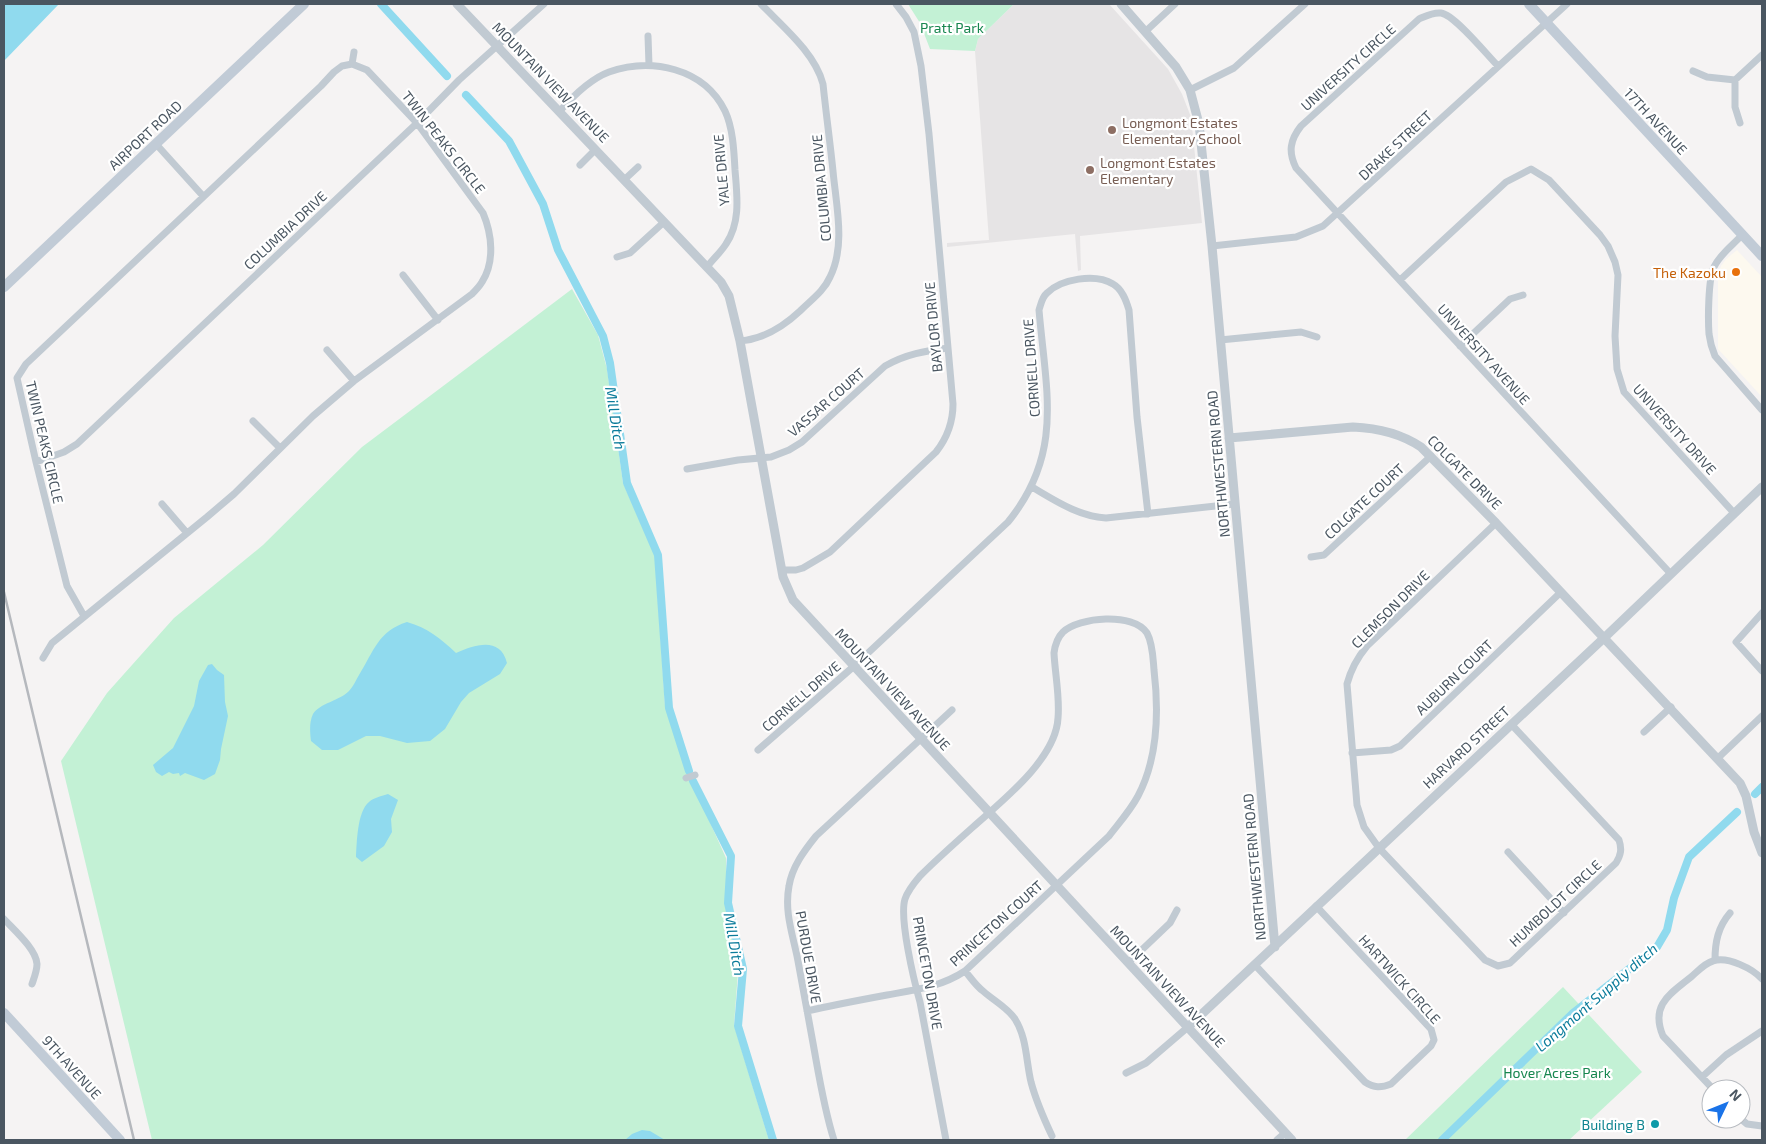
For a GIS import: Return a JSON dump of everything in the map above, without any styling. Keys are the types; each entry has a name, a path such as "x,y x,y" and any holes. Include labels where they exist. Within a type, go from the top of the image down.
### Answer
{"main road":[{"name":"AIRPORT ROAD","path":"4,286 304,4"},
{"name":"17TH AVENUE","path":"1529,4 1762,256"},
{"name":"9TH AVENUE","path":"4,1013 120,1140"}],"street":[{"name":"MOUNTAIN VIEW AVENUE","path":"457,4 721,282 728,296 740,341 784,584 793,600 1292,1140"},
{"name":"COLUMBIA DRIVE","path":"36,462 64,452 77,444 417,123 459,80 544,4"},
{"name":"COLUMBIA DRIVE","path":"740,341 750,340 783,326 820,292 834,267 839,243 826,104 821,74 811,57 761,4"},
{"name":"BAYLOR DRIVE","path":"782,570 803,568 830,552 936,452 944,443 950,428 953,412 948,348 921,66 914,32 896,4"},
{"name":"NORTHWESTERN ROAD","path":"1121,4 1172,62 1190,90 1199,124 1212,246 1275,947"},
{"path":"1146,31 1175,4"},
{"path":"1190,90 1234,68 1305,4"},
{"name":"DRAKE STREET","path":"1212,246 1296,237 1323,226 1567,4"},
{"name":"UNIVERSITY CIRCLE","path":"1291,145 1294,135 1301,126 1419,19 1429,14 1441,13 1454,19 1498,66"},
{"path":"648,36 649,64"},
{"path":"352,64 354,52"},
{"path":"1693,71 1707,77 1735,80 1762,55"},
{"name":"TWIN PEAKS CIRCLE","path":"43,658 52,643 234,494 279,447 313,416 354,381 472,294 482,282 488,264 491,241 489,227 480,208 417,123 367,70 352,64 342,66 334,72 26,364 17,378 66,586 84,616"},
{"name":"YALE DRIVE","path":"559,112 580,91 598,77 632,66 649,64 688,75 714,95 724,109 729,121 734,151 737,217 733,231 726,244 707,267"},
{"path":"1735,80 1736,107 1740,123"},
{"path":"156,144 203,196"},
{"name":"UNIVERSITY AVENUE","path":"1291,145 1291,158 1296,168 1670,573"},
{"path":"580,165 595,150"},
{"path":"624,180 638,167"},
{"name":"UNIVERSITY DRIVE","path":"1400,280 1506,182 1531,169 1549,180 1600,235 1608,246 1615,262 1618,275 1615,336 1617,369 1619,381 1624,392 1734,513"},
{"path":"617,257 630,253 664,222"},
{"path":"1742,235 1713,268 1709,333 1711,347 1715,356 1762,410"},
{"path":"403,276 438,320"},
{"name":"CORNELL DRIVE","path":"758,750 853,667 1008,522 1021,506 1032,487 1041,462 1047,436 1048,407 1039,310 1046,293 1058,285 1072,280 1087,278 1106,280 1118,288 1125,298 1129,310 1148,514"},
{"path":"1460,346 1510,299 1523,295"},
{"path":"1220,340 1301,332 1317,337"},
{"name":"VASSAR COURT","path":"687,469 738,460 771,457 789,450 802,442 885,366 899,358 914,353 948,348"},
{"path":"328,350 354,381"},
{"path":"254,421 279,447"},
{"name":"COLGATE DRIVE","path":"1229,438 1353,427 1373,428 1410,439 1431,456 1496,523 1671,707 1740,783 1746,796 1754,832 1762,853"},
{"name":"COLGATE COURT","path":"1311,557 1324,555 1431,456"},
{"path":"1032,487 1078,513 1092,517 1106,518 1234,504"},
{"name":"HARVARD STREET","path":"1188,1027 1604,638 1762,487"},
{"path":"162,504 187,533"},
{"name":"CLEMSON DRIVE","path":"1379,848 1364,827 1358,812 1347,684 1352,668 1359,655 1496,523"},
{"name":"AUBURN COURT","path":"1352,753 1391,750 1400,746 1561,592"},
{"path":"1762,613 1736,642 1762,671"},
{"name":"PRINCETON DRIVE","path":"946,1140 907,940 905,899 911,886 920,876 1036,768 1046,753 1054,736 1058,718 1054,653 1056,643 1061,634 1078,624 1121,619 1132,622 1142,628 1147,633 1151,642 1157,695 1155,739 1148,768 1138,796 1127,814 1109,836 1056,885"},
{"path":"1644,732 1671,707"},
{"name":"PURDUE DRIVE","path":"834,1140 822,1092 788,922 788,892 795,866 816,836 922,740 952,710"},
{"path":"1718,758 1762,716"},
{"name":"HUMBOLDT CIRCLE","path":"1379,848 1490,964 1498,966 1510,963 1564,913 1616,863 1622,847 1619,840 1511,724"},
{"path":"686,778 695,775"},
{"path":"1508,852 1564,913"},
{"name":"PRINCETON COURT","path":"806,1011 940,984 965,971 1056,885"},
{"name":"HARTWICK CIRCLE","path":"1255,965 1365,1082 1371,1086 1382,1087 1391,1084 1431,1046 1434,1040 1432,1028 1316,906"},
{"path":"1128,963 1170,923 1177,910"},
{"path":"1715,960 1718,931 1730,913"},
{"path":"4,919 35,957 37,968 32,984"},
{"path":"1762,979 1747,967 1715,960 1666,997 1658,1017 1664,1036 1702,1077 1726,1055 1762,1030"},
{"path":"965,971 982,990 1005,1008 1015,1019 1021,1032 1031,1082 1038,1105 1052,1136"},
{"path":"1126,1073 1146,1063 1188,1027"},
{"path":"1277,1140 1285,1133"}],"shaded area":[{"name":"Longmont Estates Elementary","path":"1014,4 1109,4 1168,69 1182,94 1191,117 1202,223 1080,236 1081,270 1078,271 1075,234 947,247 947,243 989,240 975,51 978,39"},
{"path":"1737,250 1762,277 1762,397 1718,349 1718,277 1721,266"}],"green space":[{"name":"Pratt Park","path":"908,4 1014,4 978,39 975,51 930,49 920,23"},
{"path":"572,289 598,335 607,369 623,483 655,556 665,706 685,767 726,858 726,907 738,972 734,1025 769,1140 152,1140 61,761 107,693 174,618 263,545 362,447"},
{"name":"Hover Acres Park","path":"1563,987 1642,1072 1569,1140 1405,1140"}],"water":[{"path":"4,4 59,4 4,61"},
{"path":"407,622 433,634 456,653 471,647 493,646 504,654 507,663 500,674 469,693 461,702 445,729 430,741 407,743 380,736 366,736 338,750 322,750 311,741 310,724 313,714 320,707 349,691 383,636 397,626"},
{"path":"212,664 224,675 225,702 228,716 220,760 215,774 204,780 185,773 180,776 179,773 173,774 169,772 162,776 156,772 153,765 173,748 194,706 199,681 208,665"},
{"path":"388,794 398,800 391,819 392,832 384,846 362,862 356,857 358,828 362,813 371,801"},
{"path":"642,1130 650,1131 665,1140 625,1140 632,1134"}],"waterway":[{"name":"Mill Ditch","path":"381,4 447,76"},
{"name":"Mill Ditch","path":"466,95 509,141 543,204 558,250 603,336 610,363 627,483 658,555 669,708 689,771"},
{"name":"Mill Ditch","path":"693,781 731,856 728,903 743,969 738,1026 773,1140"},
{"name":"Longmont Supply ditch","path":"1755,794 1762,787"},
{"name":"Longmont Supply ditch","path":"1442,1140 1572,1014 1657,947 1667,930 1674,898 1689,857 1737,812"}],"railway":[{"path":"4,592 134,1140"}],"place":[{"name":"Longmont Estates Elementary School","path":"1112,130"},
{"name":"Longmont Estates Elementary","path":"1090,170"},
{"name":"The Kazoku","path":"1736,272"},
{"name":"Building B","path":"1655,1124"}]}
